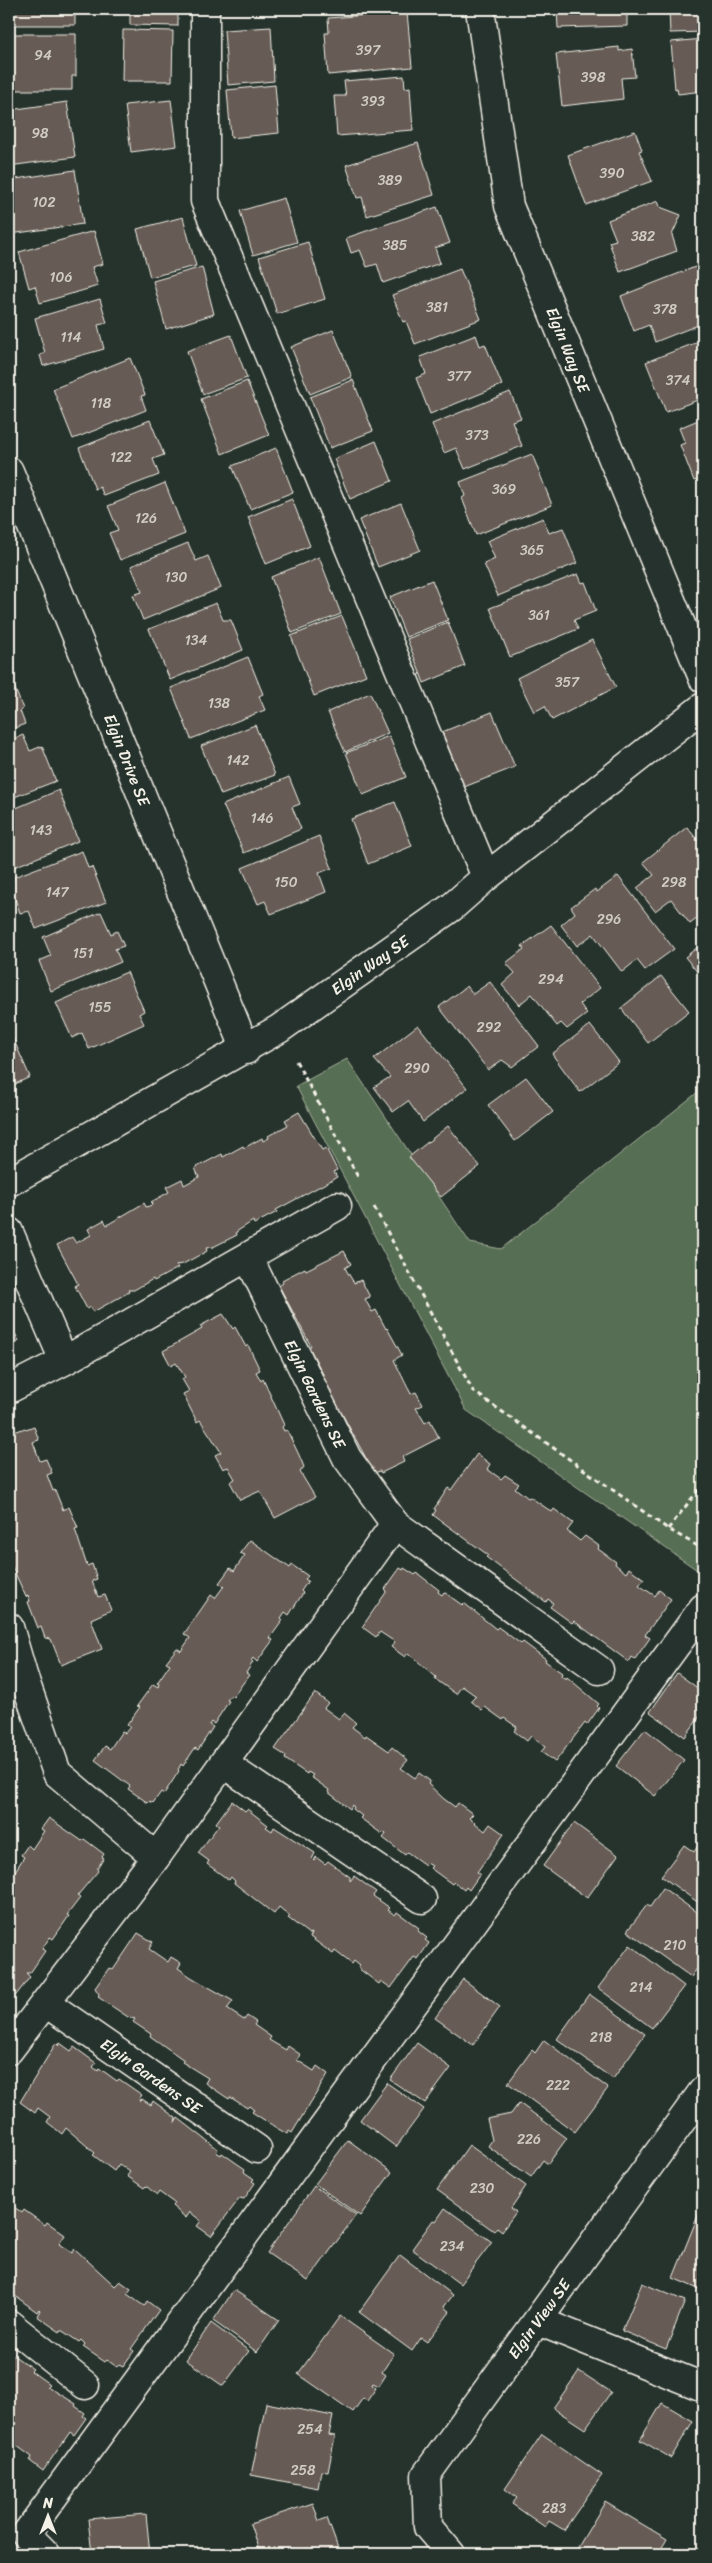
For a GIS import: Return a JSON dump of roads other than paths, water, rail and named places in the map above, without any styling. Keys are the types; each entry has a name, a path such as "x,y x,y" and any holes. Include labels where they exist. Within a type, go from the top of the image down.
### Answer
{"street":[{"path":"204,9 204,200 486,877"},
{"name":"Elgin Way SE","path":"480,9 509,206 703,678"},
{"name":"Elgin Drive SE","path":"9,471 246,1050"},
{"name":"Elgin Way SE","path":"9,1182 246,1050 280,1029 452,907 486,877 703,707"},
{"path":"9,1389 64,1361 338,1206"},
{"path":"9,1232 64,1361"},
{"name":"Elgin Gardens SE","path":"248,1257 347,1458 395,1524 599,1670"},
{"path":"9,2050 156,1858 395,1524"},
{"path":"46,2554 26,2534 703,1608"},
{"path":"9,1626 16,1679 57,1772 156,1858"},
{"path":"224,1764 422,1899"},
{"name":"Elgin Gardens SE","path":"46,2003 256,2149"},
{"name":"Elgin View SE","path":"451,2554 428,2527 426,2475 703,2092"},
{"path":"538,2321 703,2387"},
{"path":"9,2324 84,2385"}]}
